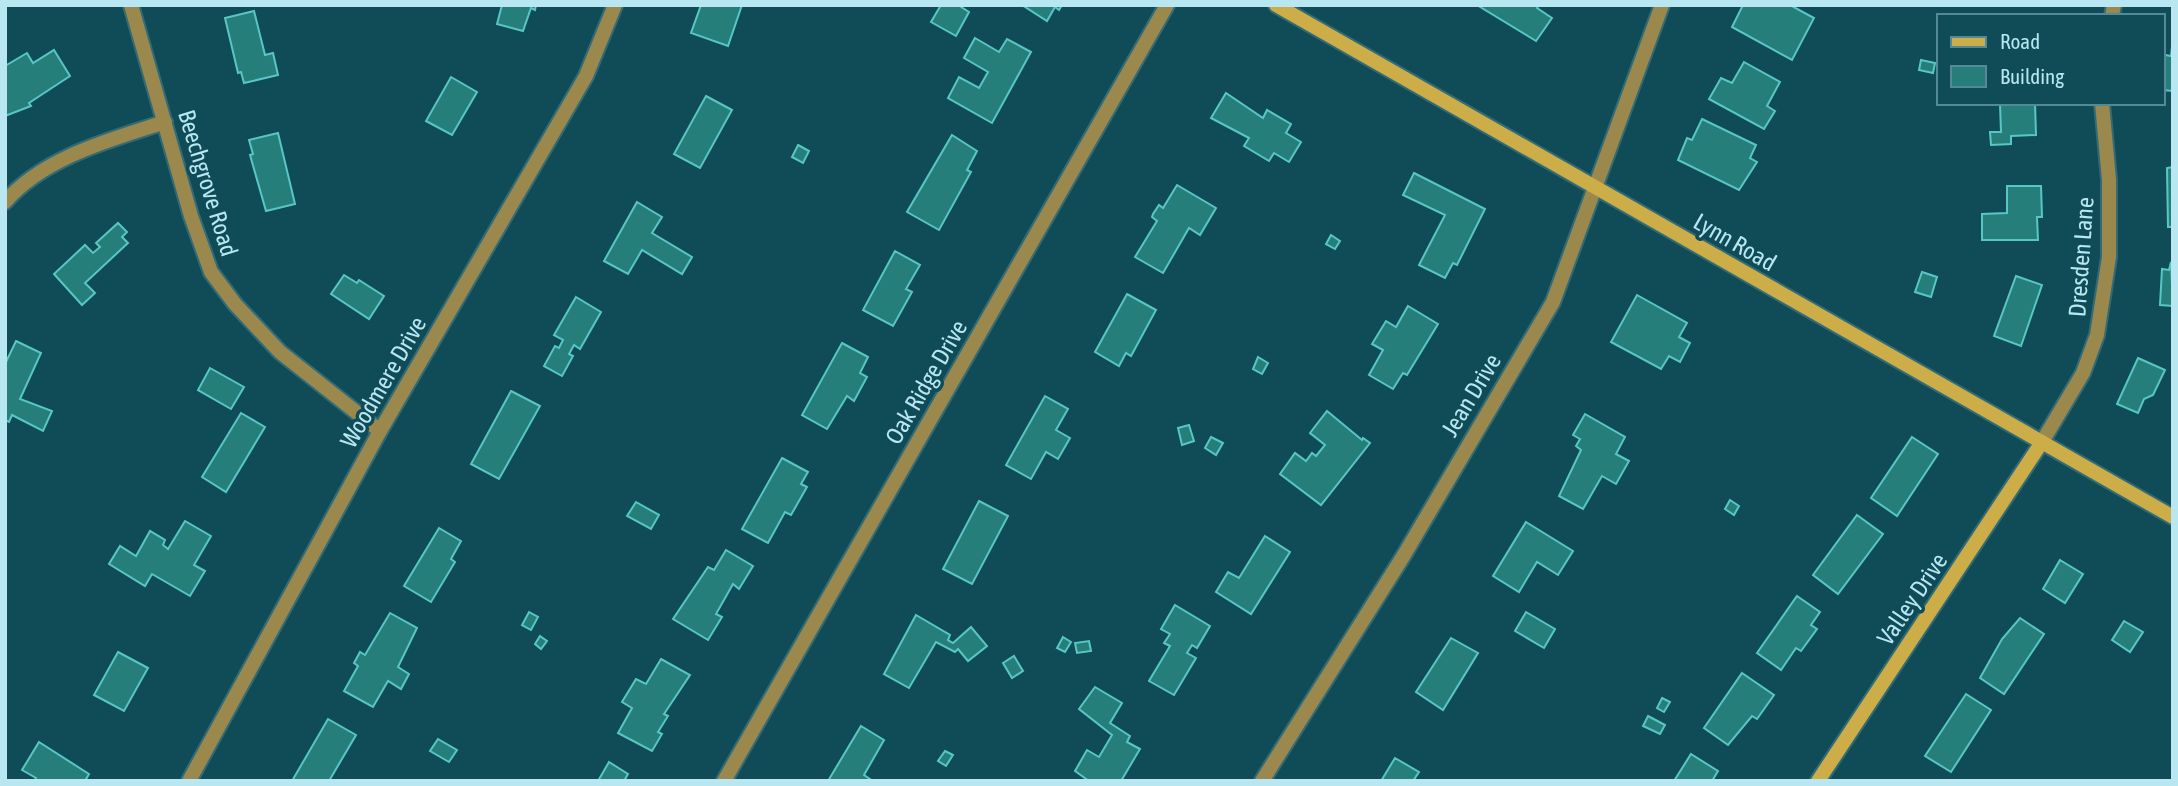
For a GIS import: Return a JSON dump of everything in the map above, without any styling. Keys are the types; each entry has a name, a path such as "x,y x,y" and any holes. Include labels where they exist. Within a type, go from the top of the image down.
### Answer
{"main road":[{"name":"Lynn Road","path":"1276,5 2173,517"},
{"name":"Valley Drive","path":"1818,781 2042,442"}],"street":[{"name":"Beechgrove Road","path":"131,5 211,272 280,352 380,431"},
{"name":"Woodmere Drive","path":"189,781 380,431 586,76 615,5"},
{"name":"Oak Ridge Drive","path":"724,781 1167,5"},
{"name":"Jean Drive","path":"1262,781 1404,555 1553,302 1662,5"},
{"name":"Dresden Lane","path":"2042,442 2082,373 2097,335 2109,257 2109,180 2102,105"},
{"path":"5,202 18,187 57,163 95,145 165,122"}],"building":[{"path":"502,5 536,5 535,10 531,8 523,31 497,24"},
{"path":"701,5 742,5 728,46 691,33"},
{"path":"941,5 958,5 969,12 956,36 931,22"},
{"path":"1022,5 1062,5 1059,10 1055,7 1047,21"},
{"path":"1477,5 1539,5 1537,8 1552,18 1536,41"},
{"path":"1743,5 1790,5 1814,18 1792,60 1732,27"},
{"path":"254,11 265,55 273,53 278,75 244,83 241,72 238,73 225,18"},
{"path":"975,38 999,52 1007,39 1031,52 992,123 948,98 959,77 979,88 988,72 964,58"},
{"path":"2172,46 2173,91 2164,90 2165,55 2171,56"},
{"path":"54,50 70,76 29,103 31,106 5,116 5,66 27,53 33,63"},
{"path":"1921,60 1935,63 1933,73 1919,70"},
{"path":"1744,62 1780,82 1767,106 1775,111 1764,129 1709,99 1721,78 1732,83"},
{"path":"451,77 477,92 452,135 426,121"},
{"path":"1226,93 1263,118 1267,110 1291,124 1286,133 1301,142 1289,162 1274,153 1269,161 1244,146 1249,138 1211,118"},
{"path":"706,96 732,110 700,168 674,154"},
{"path":"2000,105 2035,105 2036,135 2011,136 2011,144 1991,145 1990,132 2001,132"},
{"path":"1702,119 1756,145 1750,158 1757,162 1739,190 1678,160 1687,138 1692,140"},
{"path":"278,133 295,204 266,211 250,155 253,154 249,140"},
{"path":"952,135 977,151 967,170 971,172 939,230 907,212"},
{"path":"798,145 809,151 803,163 792,157"},
{"path":"2173,167 2173,227 2168,227 2167,168"},
{"path":"1414,173 1485,209 1457,265 1453,263 1445,278 1419,265 1445,215 1403,195"},
{"path":"1177,185 1216,208 1200,235 1189,228 1163,273 1135,257 1157,221 1152,217 1153,214 1159,205 1163,208"},
{"path":"2007,186 2041,186 2042,217 2037,217 2038,240 1982,240 1982,214 2007,213"},
{"path":"637,202 662,217 652,233 692,257 682,274 642,250 628,274 604,261"},
{"path":"118,223 127,232 122,237 128,243 85,283 95,293 82,305 54,274 85,245 93,253 100,247 96,243"},
{"path":"1331,235 1340,241 1335,249 1326,244"},
{"path":"895,251 920,265 906,289 912,292 893,326 863,310"},
{"path":"2171,262 2173,306 2160,305 2162,269 2169,270"},
{"path":"1922,272 1937,277 1931,297 1915,292"},
{"path":"344,275 357,283 359,280 384,296 369,319 331,294"},
{"path":"2016,276 2042,285 2021,346 1994,336"},
{"path":"1127,294 1156,310 1131,356 1126,353 1119,366 1095,352"},
{"path":"1637,295 1687,323 1679,337 1690,343 1680,362 1669,356 1661,369 1611,342"},
{"path":"576,297 601,312 580,349 574,345 569,354 573,356 562,376 544,366 555,346 559,348 563,340 554,335"},
{"path":"1408,306 1438,324 1407,375 1403,373 1393,389 1369,375 1383,350 1372,344 1386,321 1396,327"},
{"path":"16,341 41,353 20,399 52,411 43,431 12,415 9,422 5,420 5,364"},
{"path":"842,343 868,357 860,373 867,377 854,401 847,396 827,429 802,415"},
{"path":"1258,357 1268,363 1262,374 1253,369"},
{"path":"2138,358 2165,370 2153,395 2144,399 2138,413 2117,404"},
{"path":"210,368 244,387 231,409 198,390"},
{"path":"511,391 540,406 499,479 471,464"},
{"path":"1045,396 1068,409 1056,430 1070,438 1058,459 1046,452 1031,479 1006,465"},
{"path":"1327,411 1362,440 1363,438 1370,443 1321,505 1280,474 1295,453 1306,461 1312,453 1316,456 1325,445 1310,433"},
{"path":"241,413 265,427 226,492 202,477"},
{"path":"1585,414 1625,437 1616,454 1629,461 1616,484 1602,476 1583,509 1559,496 1581,450 1576,446 1580,439 1573,435"},
{"path":"1189,425 1194,441 1182,445 1178,428"},
{"path":"1211,437 1223,443 1216,455 1205,448"},
{"path":"1912,437 1938,454 1897,516 1871,498"},
{"path":"782,458 808,472 801,484 807,487 791,515 785,512 768,543 742,529"},
{"path":"1730,500 1739,506 1734,515 1725,509"},
{"path":"979,501 1008,516 972,584 943,569"},
{"path":"636,502 659,515 651,529 627,516"},
{"path":"1857,515 1883,534 1838,594 1813,575"},
{"path":"185,521 211,536 194,565 205,571 190,596 152,574 145,586 109,564 120,546 136,556 150,531 165,540 163,545 168,549"},
{"path":"1526,522 1573,551 1558,575 1537,562 1519,592 1493,576"},
{"path":"439,528 461,541 451,559 455,562 431,602 404,586"},
{"path":"1265,536 1290,552 1251,614 1216,592 1228,572 1239,578"},
{"path":"726,550 753,566 739,589 733,584 716,614 722,617 708,640 673,619 708,567 714,570"},
{"path":"2060,560 2083,574 2065,603 2043,589"},
{"path":"1797,596 1820,612 1811,625 1817,629 1801,651 1796,648 1781,670 1757,653"},
{"path":"1175,605 1210,626 1197,648 1192,645 1187,653 1196,658 1174,695 1149,681 1170,646 1164,643 1170,634 1161,629"},
{"path":"529,612 538,617 531,630 522,625"},
{"path":"1526,612 1555,629 1544,648 1515,631"},
{"path":"390,613 417,628 398,667 409,674 401,689 388,681 373,707 344,691 358,666 354,663 360,652 365,655"},
{"path":"916,615 950,635 948,640 953,643 971,627 987,646 968,661 958,649 955,652 936,642 909,688 884,674"},
{"path":"2020,618 2044,634 2004,694 1980,678 2002,639"},
{"path":"2124,621 2143,632 2130,652 2112,640"},
{"path":"540,636 547,641 541,649 535,644"},
{"path":"1063,637 1071,642 1065,652 1057,648"},
{"path":"1451,638 1478,653 1443,710 1416,692"},
{"path":"1089,641 1091,651 1077,653 1075,643"},
{"path":"118,652 148,668 124,711 94,695"},
{"path":"1014,656 1023,671 1012,678 1003,663"},
{"path":"661,659 690,675 664,714 668,716 658,732 662,734 652,751 618,733 632,708 622,702 636,679 646,684"},
{"path":"1742,673 1774,695 1757,719 1752,716 1728,745 1704,728"},
{"path":"1095,687 1122,703 1110,723 1130,736 1127,742 1140,749 1121,781 1089,781 1075,771 1087,750 1099,757 1112,735 1079,709"},
{"path":"1966,694 1991,710 1951,772 1925,756"},
{"path":"1662,698 1670,702 1664,712 1657,708"},
{"path":"1648,716 1665,725 1660,734 1643,726"},
{"path":"328,719 356,735 329,781 292,781"},
{"path":"861,726 884,740 864,775 873,781 828,781"},
{"path":"438,739 457,750 449,762 430,751"},
{"path":"39,742 89,774 85,781 34,781 36,778 22,770"},
{"path":"945,751 953,755 946,766 938,761"},
{"path":"1691,754 1718,771 1712,781 1674,781"},
{"path":"1395,758 1419,772 1413,781 1381,781"},
{"path":"609,762 628,774 624,781 598,781"}]}
